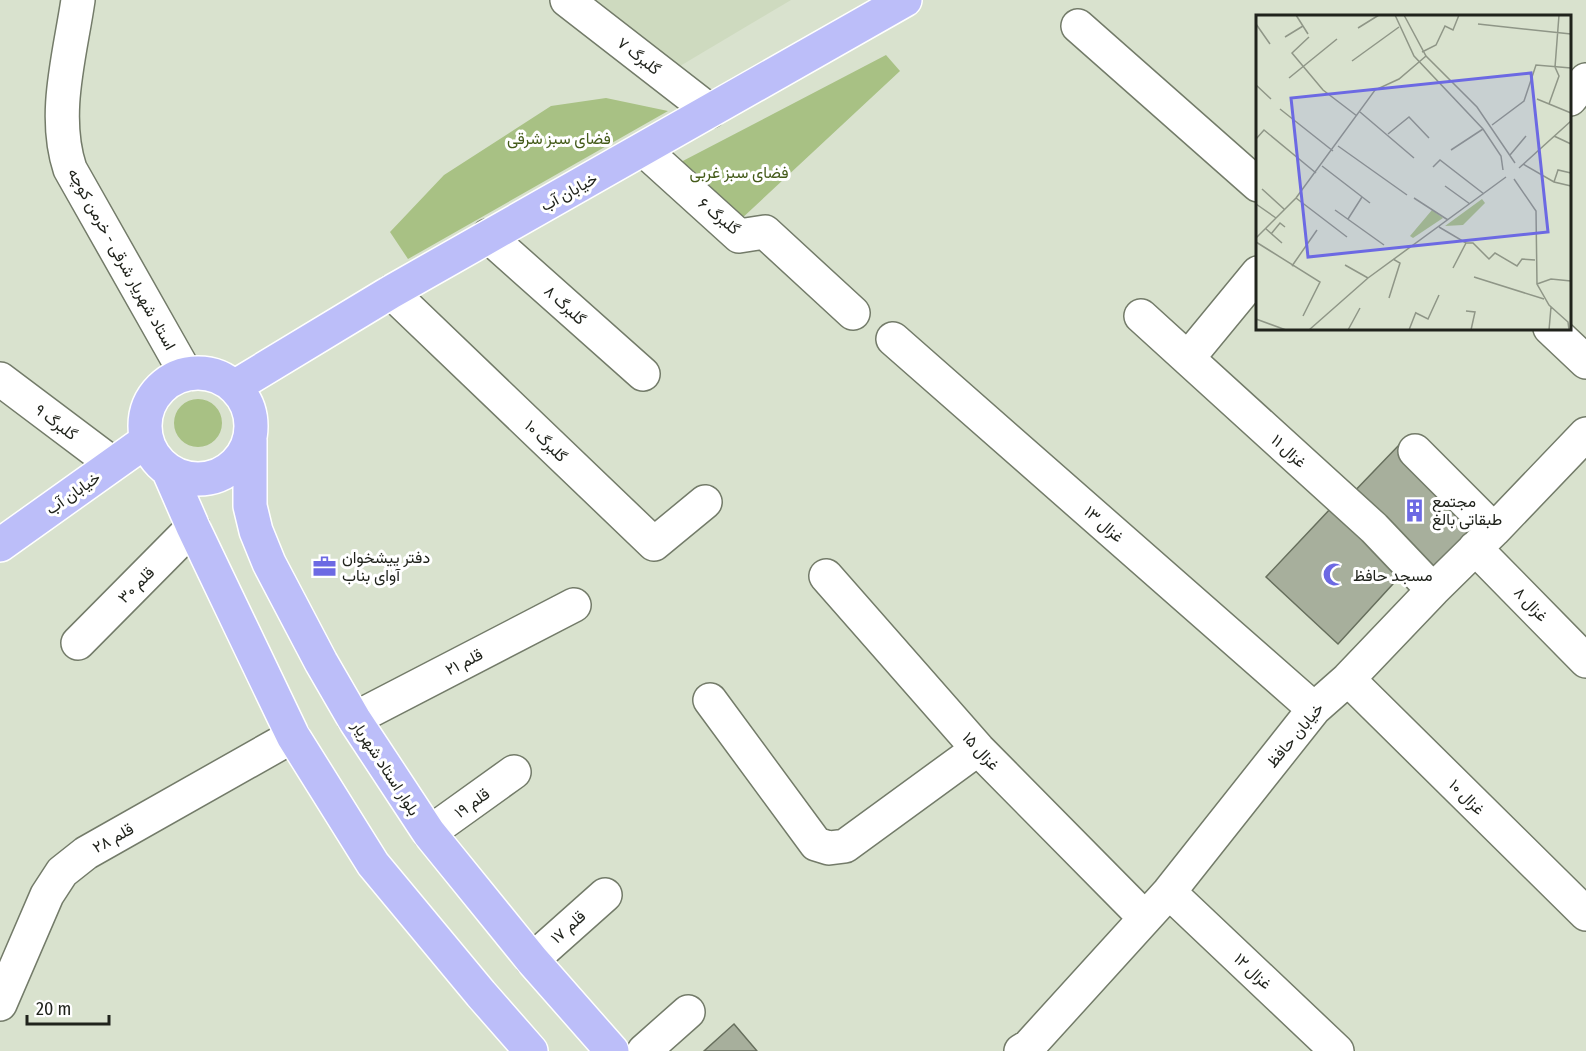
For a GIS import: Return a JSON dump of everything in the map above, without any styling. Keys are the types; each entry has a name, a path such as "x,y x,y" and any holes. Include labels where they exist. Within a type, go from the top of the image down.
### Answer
{"main road":[{"name":"خیابان آب","path":"234,387 488,236 644,150 905,0"},
{"path":"203,373 220,377 234,387 244,398 250,411 252,425 250,440 243,455 232,467 218,476 201,480 185,478 169,472 155,459 146,441 144,424 147,407 156,392 169,380 186,374 203,373"},
{"name":"بلوار استاد شهریار","path":"250,440 250,506 256,531 269,563 354,719 429,833 532,960 612,1051"},
{"name":"خیابان آب","path":"0,545 146,441"},
{"path":"169,472 293,736 373,864 531,1051"}],"street":[{"name":"استاد شهریار شرقی - خرمن کوچه","path":"78,0 61,118 67,160 186,374"},
{"name":"گلبرگ ۷","path":"567,0 710,111"},
{"path":"1078,26 1256,184"},
{"path":"1571,97 1586,80"},
{"name":"گلبرگ ۶","path":"644,150 739,236 765,232 853,313"},
{"name":"گلبرگ ۸","path":"488,236 643,374"},
{"path":"1188,358 1256,274"},
{"name":"گلبرگ ۱۰","path":"391,292 654,544 705,502"},
{"name":"غزال ۱۱","path":"1142,315 1374,528 1433,590"},
{"path":"1552,330 1586,362"},
{"name":"غزال ۱۳","path":"894,339 1314,710"},
{"name":"گلبرگ ۹","path":"0,379 113,464"},
{"name":"خیابان حافظ","path":"1022,1051 1169,892 1314,710 1348,679 1586,434"},
{"name":"غزال ۸","path":"1415,451 1586,661"},
{"name":"قلم ۳۰","path":"78,643 193,527"},
{"name":"غزال ۱۵","path":"826,576 978,749 1145,918"},
{"name":"قلم ۲۱","path":"354,719 574,605"},
{"name":"غزال ۱۰","path":"1348,679 1586,914"},
{"path":"710,700 816,844 829,848 845,846 978,749"},
{"name":"قلم ۲۸","path":"0,1004 47,895 62,872 86,853 293,736"},
{"name":"قلم ۱۹","path":"429,833 514,772"},
{"name":"غزال ۱۲","path":"1169,892 1337,1051"},
{"name":"قلم ۱۷","path":"532,960 605,895"},
{"path":"644,1051 688,1012"}],"shaded area":[{"path":"590,0 791,0 680,66"}],"green space":[{"name":"فضای سبز غربی","path":"886,55 900,71 739,221 677,164"},
{"name":"فضای سبز شرقی","path":"606,98 668,111 408,259 390,232 444,175 551,106"},
{"path":"198,399 215,406 222,423 215,440 198,447 181,440 174,423 181,406"}],"building":[{"name":"مجتمع طبقاتی بالغ","path":"1399,445 1480,523 1429,574 1349,497"},
{"name":"مسجد حافظ","path":"1332,507 1403,573 1338,644 1266,577"},
{"path":"734,1024 757,1051 704,1051"}],"place":[{"name":"مجتمع طبقاتی بالغ","path":"1414,510"},
{"name":"دفتر پیشخوان آوای بناب","path":"324,566"},
{"name":"مسجد حافظ","path":"1335,575"}]}
